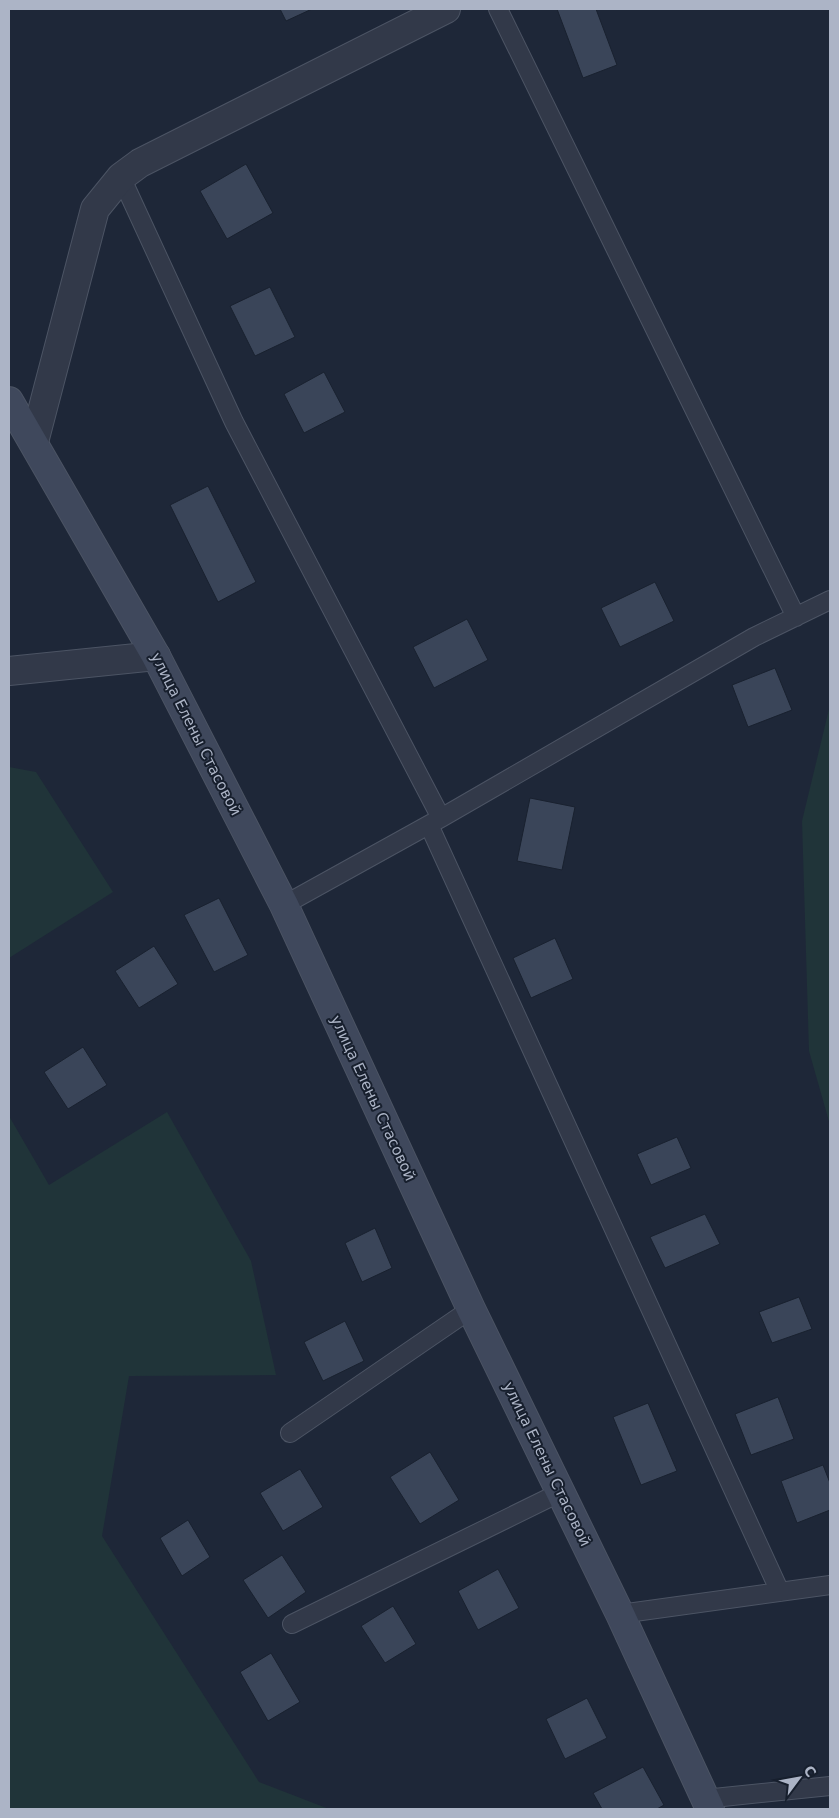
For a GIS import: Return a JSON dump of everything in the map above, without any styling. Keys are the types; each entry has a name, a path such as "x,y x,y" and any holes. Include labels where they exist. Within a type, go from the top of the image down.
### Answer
{"main road":[{"name":"улица Елены Стасовой","path":"9,401 156,656 284,905 471,1308 620,1614 707,1804"}],"street":[{"path":"34,442 95,209 121,177 140,163 446,9"},
{"path":"9,671 156,656"}],"lane":[{"path":"498,9 796,617"},
{"path":"121,177 234,422 435,821 780,1592"},
{"path":"284,905 435,821 754,637 830,600"},
{"path":"290,1433 471,1308"},
{"path":"292,1624 561,1492"},
{"path":"620,1614 830,1585"},
{"path":"707,1804 830,1786"}],"green space":[{"path":"830,705 830,1125 809,1051 802,821"},
{"path":"9,767 36,772 113,892 9,958"},
{"path":"167,1112 251,1261 276,1375 129,1376 102,1536 259,1782 329,1809 9,1809 9,1116 49,1185"}],"building":[{"path":"280,9 312,9 286,21"},
{"path":"557,9 596,9 617,65 583,78"},
{"path":"246,164 273,213 227,239 200,191"},
{"path":"270,287 295,337 255,356 230,306"},
{"path":"324,372 345,412 304,433 284,394"},
{"path":"208,486 256,582 218,602 170,505"},
{"path":"655,582 674,621 620,647 601,608"},
{"path":"467,619 488,660 434,688 413,647"},
{"path":"775,668 792,710 748,727 732,685"},
{"path":"530,798 575,807 562,870 517,861"},
{"path":"219,898 248,955 214,972 184,915"},
{"path":"555,938 573,979 531,998 513,958"},
{"path":"154,946 178,984 139,1008 115,971"},
{"path":"83,1047 107,1085 68,1109 44,1072"},
{"path":"677,1137 691,1168 651,1185 637,1154"},
{"path":"705,1214 720,1244 665,1268 650,1237"},
{"path":"375,1228 392,1268 362,1282 345,1243"},
{"path":"799,1297 812,1329 772,1343 759,1312"},
{"path":"345,1321 364,1361 323,1381 304,1342"},
{"path":"778,1397 794,1439 751,1455 735,1414"},
{"path":"648,1403 677,1471 641,1485 613,1417"},
{"path":"430,1452 459,1500 420,1524 390,1477"},
{"path":"823,1465 830,1483 830,1510 797,1523 781,1481"},
{"path":"300,1469 323,1507 283,1531 260,1493"},
{"path":"188,1520 210,1557 182,1576 160,1538"},
{"path":"282,1555 306,1592 268,1618 243,1580"},
{"path":"498,1569 519,1608 478,1630 458,1591"},
{"path":"393,1606 416,1644 385,1663 361,1626"},
{"path":"271,1653 300,1702 268,1721 240,1672"},
{"path":"587,1698 607,1738 565,1759 546,1719"},
{"path":"643,1767 664,1805 657,1809 602,1809 593,1793"}]}
